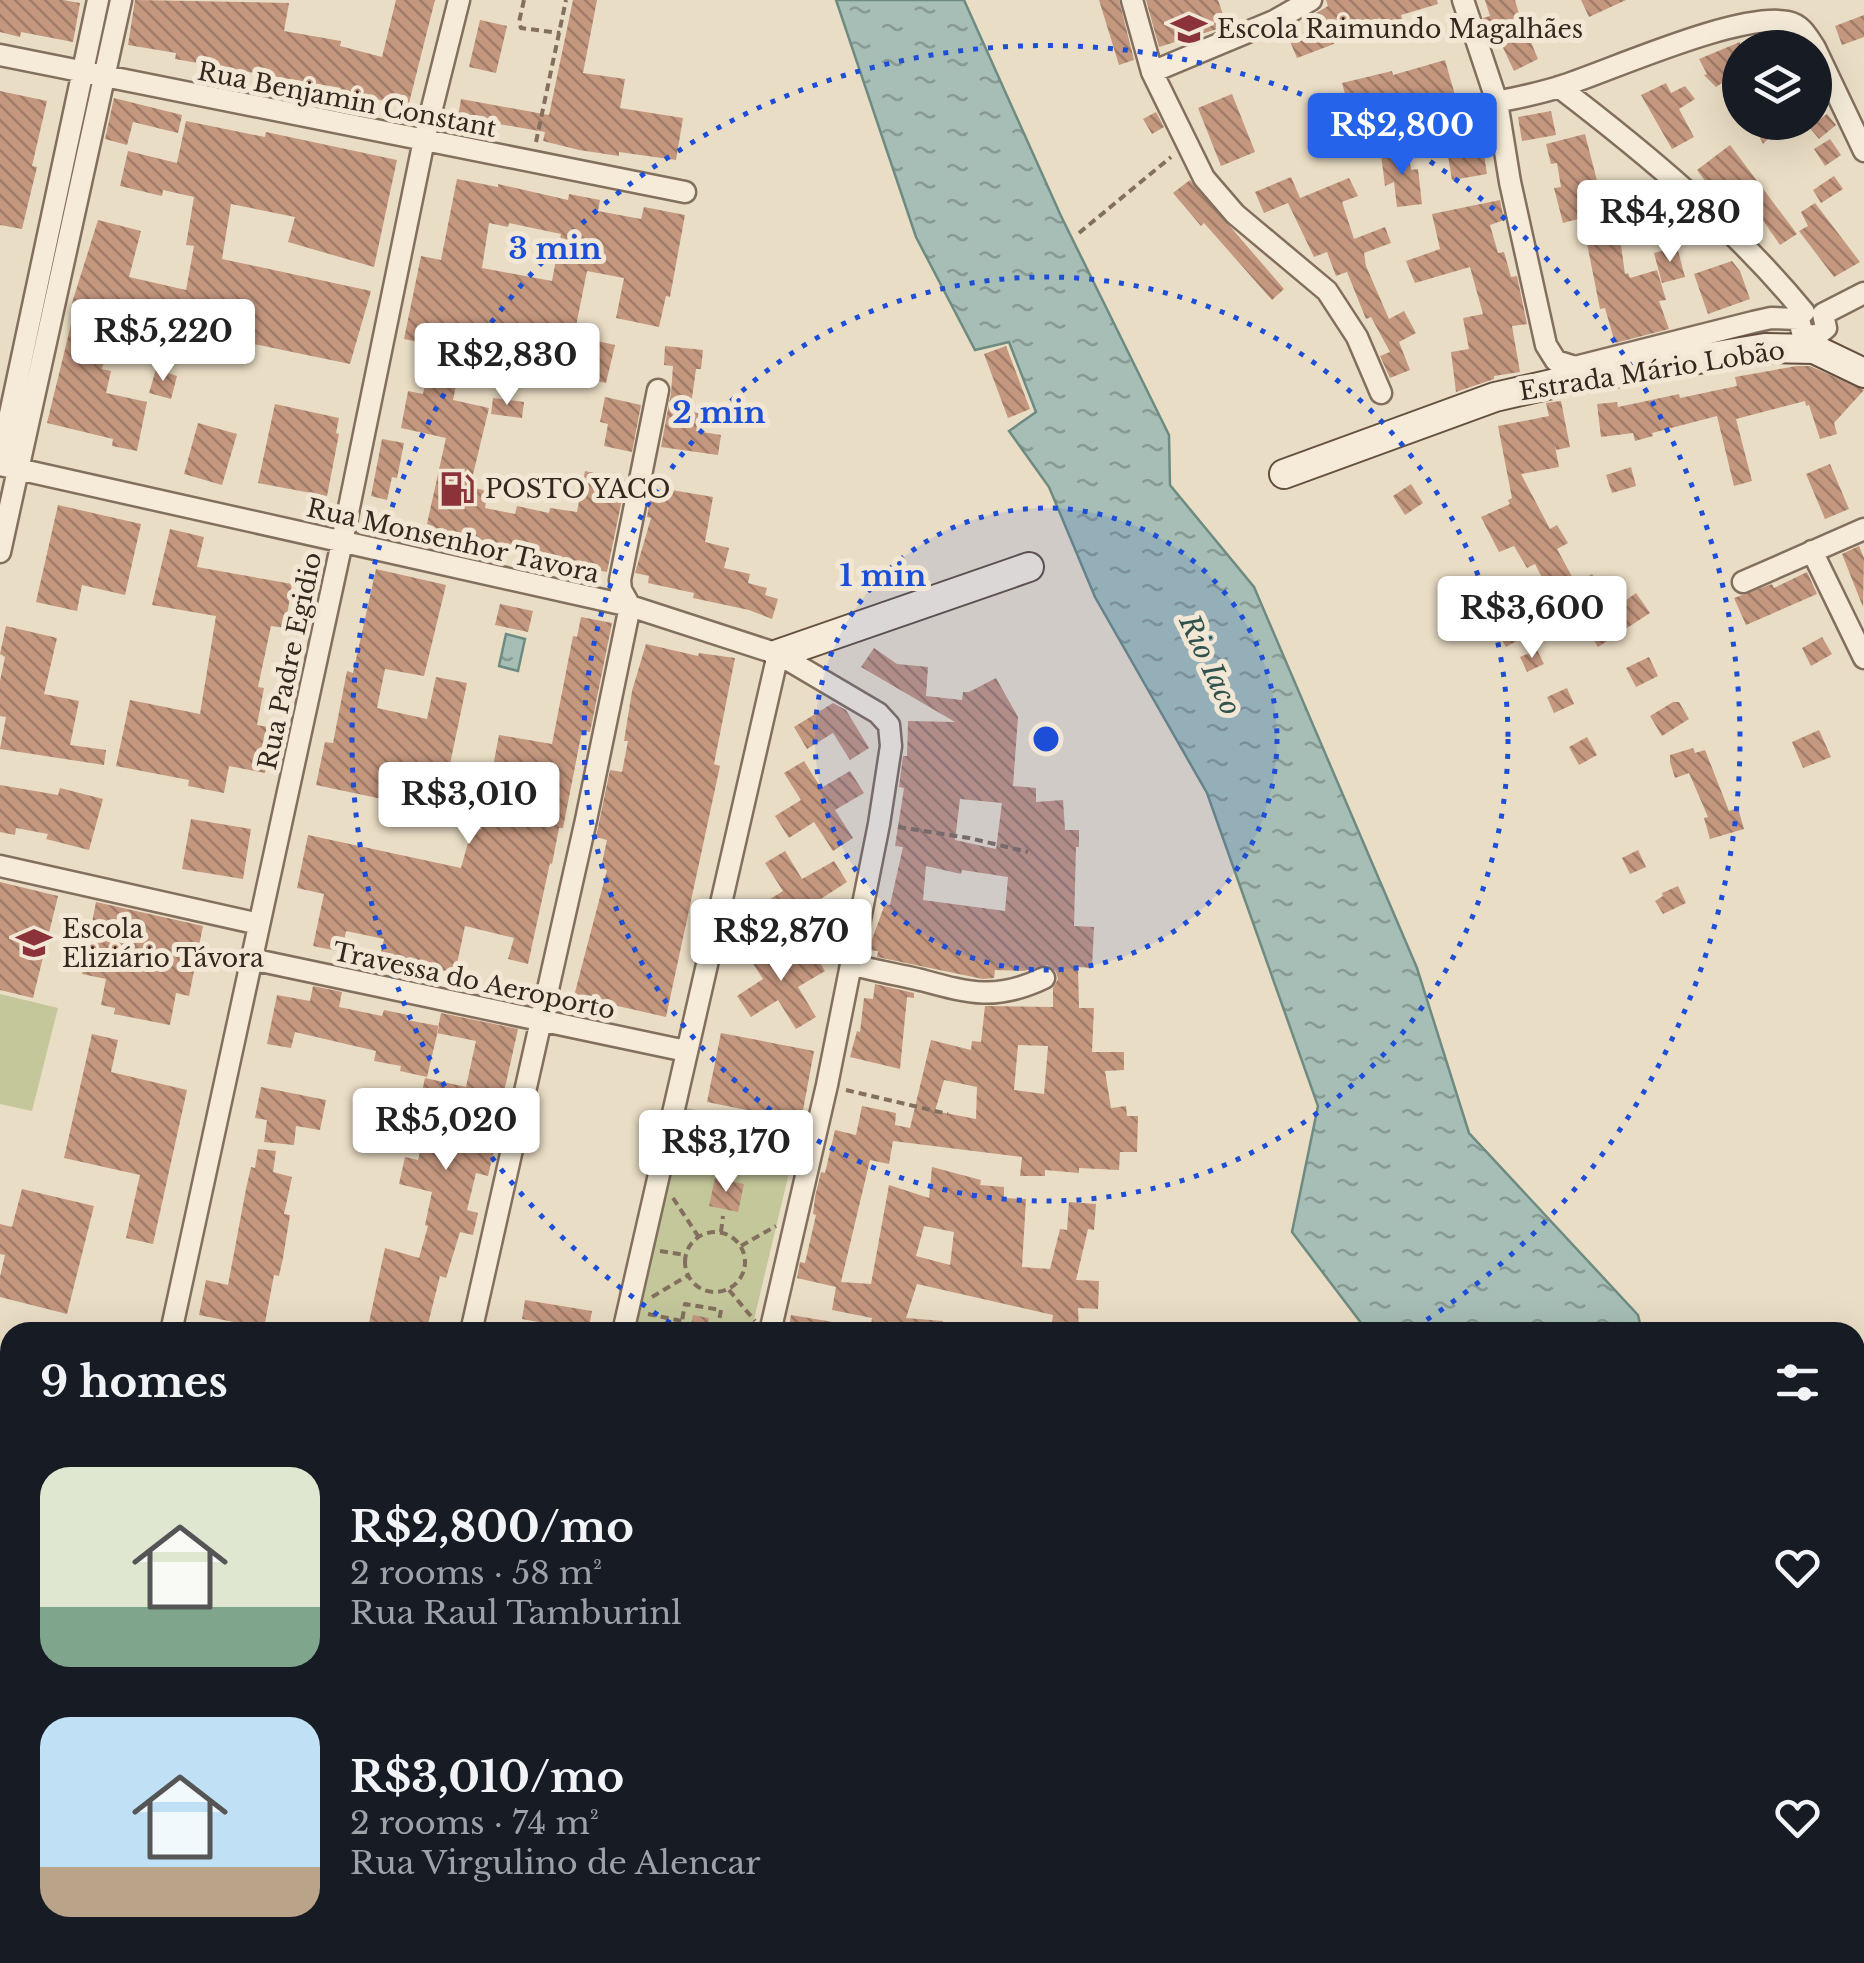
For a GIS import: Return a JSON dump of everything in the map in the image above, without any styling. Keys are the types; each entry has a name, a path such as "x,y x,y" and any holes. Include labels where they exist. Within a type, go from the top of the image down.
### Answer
{"street":[{"path":"0,552 6,465 98,0"},
{"path":"6,465 121,0"},
{"name":"Rua Padre Egidio","path":"173,1322 342,542 424,140 460,0"},
{"path":"1132,0 1152,72 1204,178 1226,204 1327,291 1358,337 1380,394"},
{"path":"1152,72 1274,21 1312,0"},
{"path":"1463,0 1497,102 1510,182 1546,346 1556,360 1575,367 1753,322 1809,315 1864,294"},
{"path":"1497,102 1559,88 1734,25 1773,20 1793,22 1803,30"},
{"name":"Rua Benjamin Constant","path":"0,54 531,164 686,192"},
{"path":"1832,84 1864,151"},
{"path":"1559,88 1680,185 1767,267 1809,315"},
{"path":"1809,315 1802,332 1814,343"},
{"name":"Estrada Mário Lobão","path":"1284,474 1495,397 1565,381 1814,343 1864,373"},
{"path":"473,1322 630,606 620,580 658,390"},
{"name":"Rua Monsenhor Tavora","path":"6,465 630,606 778,654 878,713 889,725 891,746 879,824"},
{"path":"1742,582 1864,528"},
{"path":"1812,552 1864,658"},
{"path":"625,1322 778,654 1029,567"},
{"path":"770,1322 827,1085 879,824"},
{"path":"0,866 259,924"},
{"name":"Travessa do Aeroporto","path":"251,958 686,1052"},
{"path":"850,964 981,994 1008,992 1044,978"}],"path":[{"path":"524,0 519,22 522,28 560,33"},
{"path":"531,164 566,0"},
{"path":"1079,233 1187,145"},
{"path":"879,824 1028,852"},
{"path":"827,1085 948,1114"},
{"path":"658,1177 698,1236"},
{"path":"741,1246 798,1213"},
{"path":"721,1232 724,1216"},
{"path":"721,1232 741,1246 745,1262 741,1278 729,1290 707,1292 687,1276 685,1255 698,1236 721,1232"},
{"path":"628,1310 687,1276"},
{"path":"729,1290 758,1322"},
{"path":"706,1308 707,1292"},
{"path":"628,1310 682,1321 685,1304 721,1310 719,1322"}],"green space":[{"path":"0,994 58,1008 32,1111 0,1104"},
{"path":"682,1107 799,1131 753,1322 637,1322"}],"water":[{"name":"Rio Iaco","path":"836,0 964,0 1061,216 1169,435 1170,485 1254,587 1417,968 1469,1133 1638,1315 1640,1322 1360,1322 1292,1232 1318,1106 1207,793 1095,597 1049,487 1009,431 1036,412 1009,342 975,350 916,237"},
{"path":"506,634 525,639 518,671 499,666"}],"building":[{"path":"0,0 80,3 73,42 0,32"},
{"path":"135,0 289,3 284,31 341,41 340,46 382,57 396,0 435,0 408,107 341,88 175,59 176,53 128,45"},
{"path":"573,0 597,0 583,73 625,79 620,108 683,118 676,160 579,150 543,141 545,132 458,117 461,99 549,115"},
{"path":"1099,0 1119,0 1134,60 1119,65"},
{"name":"Escola Raimundo Magalhães","path":"1146,0 1218,0 1227,26 1159,47"},
{"path":"1326,0 1437,0 1438,4 1401,15 1405,29 1385,36 1380,18 1331,35 1334,44 1297,58 1289,39 1307,31 1303,21 1328,6"},
{"path":"1485,0 1515,0 1527,42 1530,40 1538,59 1514,71 1498,37 1491,39 1483,18 1490,16"},
{"path":"1581,0 1626,0 1589,17"},
{"path":"1864,15 1864,37 1842,45 1835,26"},
{"path":"480,20 507,26 496,73 469,67"},
{"path":"1722,49 1722,83 1716,87 1704,75 1707,74 1699,59"},
{"path":"1445,60 1466,134 1471,134 1475,157 1484,155 1487,174 1452,180 1448,156 1442,157 1426,93 1367,108 1373,127 1356,132 1342,83 1392,71 1393,75"},
{"path":"1666,83 1671,93 1685,86 1695,99 1679,109 1694,137 1672,149 1641,95"},
{"path":"0,91 47,101 22,229 0,225"},
{"path":"1232,94 1255,152 1221,166 1198,108"},
{"path":"114,98 182,115 178,133 133,122 127,145 105,139"},
{"path":"1551,111 1556,135 1522,141 1518,117"},
{"path":"1156,112 1164,127 1152,134 1143,119"},
{"path":"186,121 265,137 266,132 397,160 374,267 288,242 295,217 231,204 222,259 371,291 350,364 115,315 102,369 111,371 106,393 147,402 137,451 112,446 113,439 47,423 76,304 72,303 98,220 141,231 129,277 186,290 194,246 186,245 194,197 163,190 162,196 120,186 128,151 177,163"},
{"path":"1585,134 1603,204 1598,206 1604,233 1619,231 1625,274 1630,278 1657,270 1666,300 1659,301 1669,329 1615,343 1605,308 1600,309 1582,218 1563,223 1554,188 1561,187 1557,163 1551,164 1546,144"},
{"path":"1831,140 1841,155 1825,166 1814,149"},
{"path":"1730,145 1797,234 1780,245 1746,196 1727,210 1697,170"},
{"path":"1408,150 1411,170 1418,169 1422,204 1397,207 1394,182 1385,186 1381,154"},
{"path":"1834,176 1843,189 1821,203 1813,190"},
{"path":"1291,177 1300,198 1264,213 1255,192"},
{"path":"1349,178 1358,196 1342,202 1354,239 1385,227 1391,243 1364,253 1366,266 1389,319 1404,311 1416,333 1399,342 1410,370 1390,378 1380,356 1390,352 1371,317 1366,319 1347,272 1336,276 1327,252 1314,257 1288,203"},
{"path":"457,179 568,200 569,194 600,200 598,211 641,219 644,207 685,215 670,297 666,296 659,327 616,318 624,278 587,271 575,331 544,325 535,367 463,352 453,400 489,408 470,487 488,491 485,508 515,514 517,506 549,513 550,508 577,512 585,471 626,480 607,572 432,533 433,526 427,524 446,438 401,428 408,391 423,394 433,345 404,339 421,256 441,260","holes":["489,223 508,227 509,223 561,234 552,281 482,268"]},
{"path":"1190,180 1284,289 1272,300 1173,193"},
{"path":"1657,183 1675,199 1650,219 1635,201"},
{"path":"1500,200 1504,220 1490,225 1498,253 1504,252 1511,277 1517,276 1527,324 1512,326 1520,372 1494,376 1456,392 1451,352 1469,349 1463,318 1483,314 1470,267 1415,283 1406,261 1440,249 1432,214"},
{"path":"1815,203 1860,262 1834,277 1799,231 1808,226 1801,212"},
{"path":"1677,247 1685,277 1662,283 1654,253"},
{"path":"1732,261 1750,299 1708,314 1694,274"},
{"path":"571,335 615,345 606,383 563,373"},
{"path":"665,346 703,350 690,412 699,413 696,431 721,435 718,455 661,447 673,366 664,365"},
{"path":"1006,346 1030,409 1008,418 984,354"},
{"path":"1810,366 1864,390 1834,423 1837,434 1820,439 1805,401 1736,419 1752,481 1734,486 1717,416 1635,441 1633,433 1601,437 1597,404 1617,402 1618,407 1679,394 1680,398 1737,386 1735,377"},
{"path":"156,369 177,376 171,399 149,393"},
{"path":"605,397 641,405 632,452 604,446 608,424 600,422"},
{"path":"493,398 524,402 522,418 491,414"},
{"path":"1561,401 1570,447 1556,450 1552,431 1559,467 1521,474 1550,529 1557,525 1568,543 1557,549 1576,584 1592,574 1612,610 1636,593 1650,613 1598,647 1576,611 1563,618 1535,564 1527,568 1514,546 1499,552 1481,517 1510,504 1508,500 1512,498 1498,426 1549,416 1546,403"},
{"path":"275,404 339,418 327,496 258,483"},
{"path":"198,423 237,434 222,485 184,474"},
{"path":"382,439 404,443 397,478 392,477 387,500 371,496"},
{"path":"1830,464 1849,509 1825,519 1806,474"},
{"path":"1631,467 1636,486 1612,493 1606,475"},
{"path":"1411,484 1423,503 1405,515 1393,496"},
{"path":"660,488 713,497 705,542 729,548 724,568 750,574 748,583 767,588 765,595 778,599 772,619 693,598 694,593 648,583 649,576 635,573 651,518 647,517 651,494 659,495"},
{"path":"58,505 141,524 125,595 82,585 77,611 36,602"},
{"path":"170,529 204,537 197,567 292,584 285,628 271,626 258,687 264,688 257,725 273,728 265,773 229,766 224,793 188,786 189,780 116,766 130,700 200,714 216,616 152,605"},
{"path":"1859,546 1864,558 1863,607 1842,554"},
{"path":"376,569 446,585 424,676 385,669 377,708 427,719 436,677 467,683 450,764 444,763 434,810 316,785 325,742 333,743 347,671 353,673"},
{"path":"1807,572 1817,594 1746,625 1734,598 1772,584 1774,588"},
{"path":"500,604 533,611 528,632 495,625"},
{"path":"581,617 612,623 590,732 582,731 563,828 559,828 528,964 508,959 514,938 465,926 455,973 380,956 384,939 346,931 342,952 313,946 324,894 297,888 308,835 461,868 472,828 481,830 499,735 552,744 573,636 577,637"},
{"path":"1512,621 1522,638 1506,647 1496,629"},
{"path":"6,626 57,638 44,694 79,701 70,745 106,750 104,765 0,749 6,717 0,716 5,657 0,654"},
{"path":"1822,637 1832,654 1811,666 1802,648"},
{"path":"646,644 698,656 699,653 735,658 714,764 720,766 666,1017 574,996 607,870 601,868 607,840 596,837 610,770 622,772 632,691"},
{"path":"874,648 897,664 928,667 926,696 962,700 963,692 996,678 1018,717 1013,786 1036,788 1036,802 1063,800 1065,830 1079,830 1074,926 1094,927 1092,968 1078,967 1079,1008 1094,1008 1092,1052 1124,1052 1124,1070 1105,1071 1111,1108 1126,1106 1127,1116 1138,1116 1137,1152 1120,1152 1119,1170 1045,1170 1045,1176 1020,1176 1022,1157 893,1141 889,1164 870,1160 841,1282 871,1284 889,1185 929,1198 932,1167 981,1180 980,1185 1004,1187 1004,1198 1026,1199 1022,1267 1050,1269 1060,1229 1067,1230 1069,1202 1096,1204 1094,1230 1088,1229 1076,1280 1099,1281 1098,1309 1078,1308 1079,1322 1052,1322 1053,1315 917,1284 906,1318 943,1322 871,1322 872,1318 832,1310 836,1287 797,1278 800,1262 805,1263 816,1215 815,1197 835,1130 856,1135 862,1106 896,1113 895,1125 910,1128 931,1040 971,1050 972,1041 981,1042 985,1006 1053,1007 1053,988 1058,979 1047,965 1024,971 995,970 994,978 983,979 877,957 878,951 868,950 885,904 890,905 903,847 895,846 908,721 955,722 861,667","holes":["960,799 1002,803 996,849 955,840","926,866 961,874 962,870 1008,877 1005,911 923,900","1018,1045 1048,1046 1044,1094 1014,1090","944,1080 977,1087 976,1119 935,1111","924,1226 954,1232 950,1265 916,1256"]},
{"path":"1537,650 1544,664 1527,672 1520,657"},
{"path":"1649,657 1658,676 1636,687 1626,668"},
{"path":"1567,688 1574,704 1554,713 1547,697"},
{"path":"1679,702 1689,719 1662,736 1650,716"},
{"path":"833,703 846,710 869,748 850,760 833,733 807,749 794,727"},
{"path":"1819,730 1831,757 1803,768 1792,742"},
{"path":"1587,737 1597,755 1579,765 1569,747"},
{"path":"1693,748 1695,753 1705,750 1729,811 1738,808 1744,829 1710,839 1704,818 1708,817 1689,773 1675,778 1670,762 1670,755"},
{"path":"804,761 821,788 850,771 864,793 835,810 853,838 833,851 814,822 789,838 775,816 801,800 784,773"},
{"path":"0,785 58,795 60,788 103,799 89,850 46,839 48,834 16,828 15,835 0,832"},
{"path":"191,819 251,829 243,879 182,869"},
{"path":"1638,850 1646,867 1630,874 1622,858"},
{"path":"785,851 802,879 834,861 847,882 819,900 835,926 815,938 798,912 771,929 757,907 783,891 765,863"},
{"name":"Escola Eliziário Távora","path":"0,882 58,896 33,998 0,990"},
{"path":"1678,886 1686,903 1663,914 1655,901"},
{"path":"96,902 203,926 189,996 176,993 170,1025 114,1014 115,1008 101,1005 106,979 82,974"},
{"path":"766,940 783,967 811,949 825,971 798,987 816,1017 796,1029 778,1000 751,1017 737,996 763,979 746,953"},
{"path":"875,984 914,993 914,998 907,997 900,1069 850,1057 857,1031 860,1032 864,998 873,999"},
{"path":"313,986 342,992 339,1007 382,1016 384,1010 408,1015 407,1020 439,1026 427,1077 400,1071 401,1066 374,1061 376,1051 295,1032 291,1048 267,1044 277,995 310,1001"},
{"path":"441,1013 518,1029 494,1137 497,1138 488,1176 476,1173 467,1210 478,1213 473,1235 460,1232 446,1278 440,1276 428,1322 369,1322 385,1248 419,1258 428,1226 425,1225 432,1192 399,1184 405,1157 418,1160 429,1117 417,1114 425,1078 466,1087 476,1041 437,1033"},
{"path":"721,1033 814,1051 801,1121 707,1102"},
{"path":"92,1034 118,1040 111,1072 187,1090 153,1244 126,1238 140,1175 64,1158"},
{"path":"261,1087 326,1100 320,1130 296,1126 294,1145 264,1142 267,1120 255,1118"},
{"path":"258,1149 276,1151 273,1172 292,1177 284,1214 290,1215 283,1258 279,1276 274,1275 265,1322 234,1322 199,1315 206,1280 228,1285 251,1167 255,1168"},
{"path":"715,1178 744,1184 738,1212 709,1206"},
{"path":"22,1189 94,1206 67,1314 0,1297 5,1255 0,1254 0,1224 12,1227"},
{"path":"525,1300 592,1311 590,1322 522,1319"},
{"path":"693,1315 709,1318 708,1322 692,1322"},
{"path":"791,1315 833,1322 790,1322"}],"place":[{"name":"Escola Raimundo Magalhães","path":"1189,29"},
{"name":"POSTO YACO","path":"457,489"},
{"name":"Escola Eliziário Távora","path":"34,943"}]}
